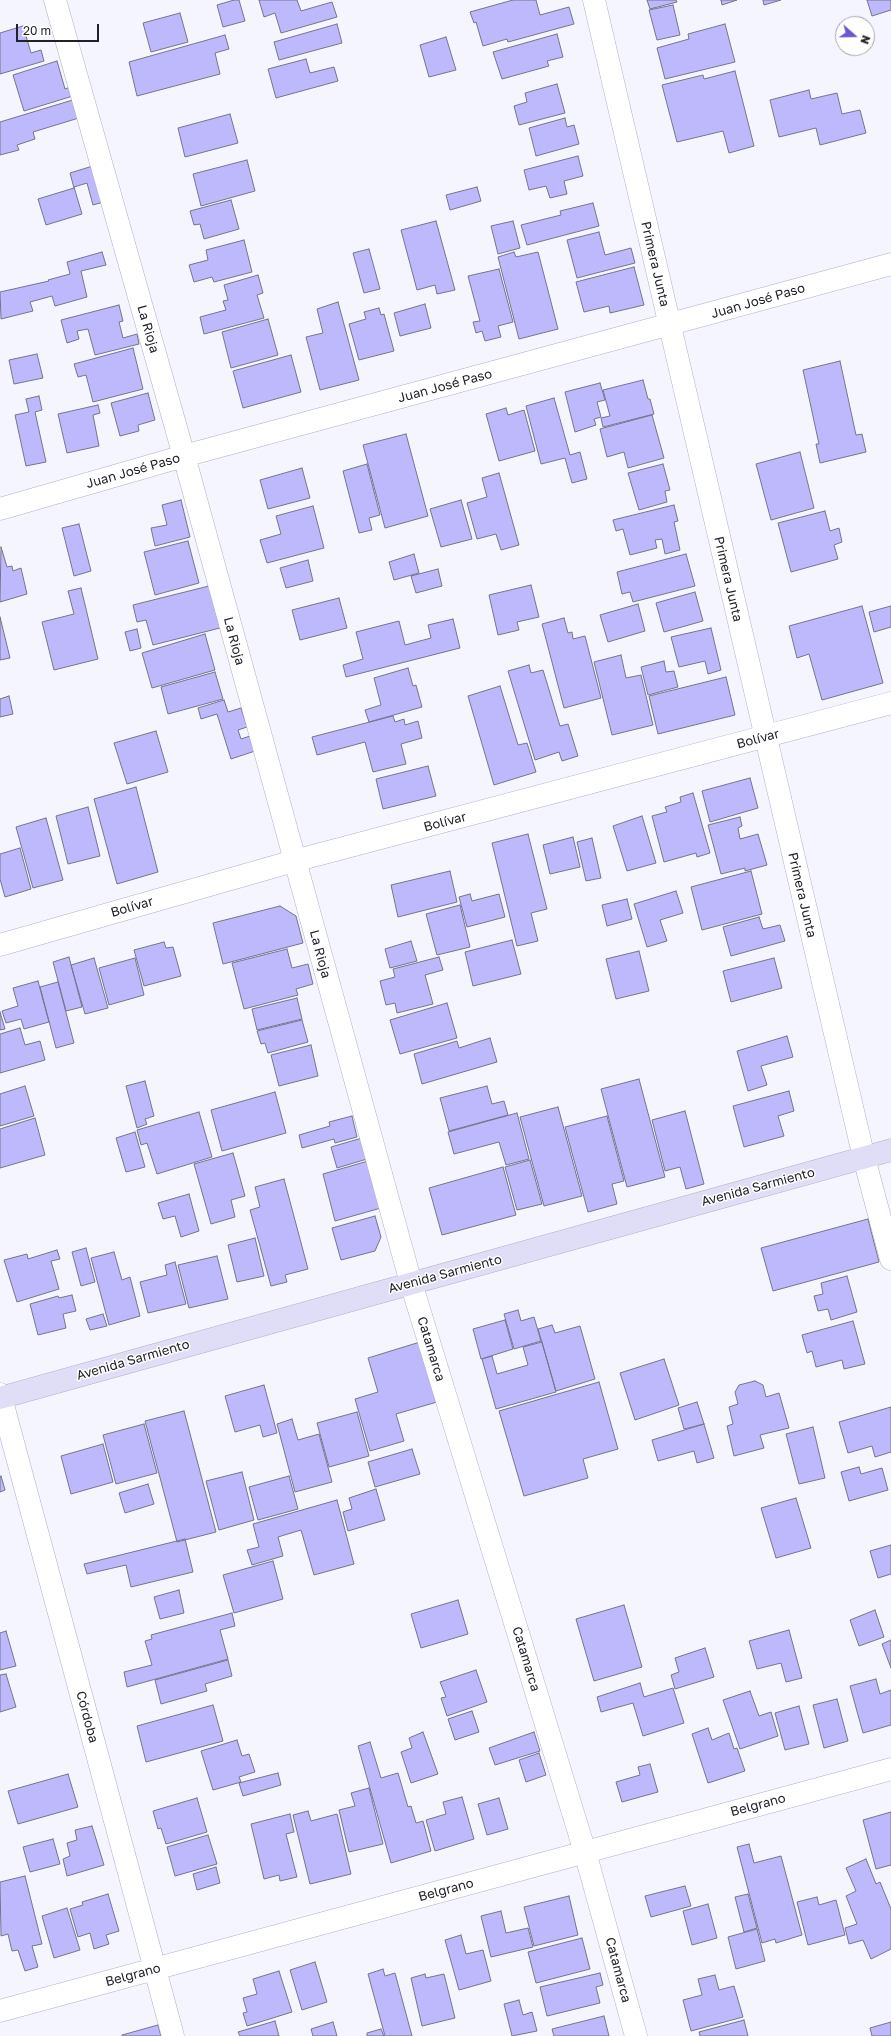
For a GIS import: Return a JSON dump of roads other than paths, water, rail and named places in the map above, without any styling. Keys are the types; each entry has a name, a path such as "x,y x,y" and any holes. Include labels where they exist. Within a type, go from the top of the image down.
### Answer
{"main road":[{"name":"Avenida Sarmiento","path":"0,1396 891,1150"}],"street":[{"name":"La Rioja","path":"54,0 184,456 411,1283"},
{"name":"Primera Junta","path":"594,0 864,1158 891,1259"},
{"name":"Juan José Paso","path":"0,509 184,456 669,326 891,264"},
{"name":"Bolívar","path":"0,945 294,861 891,703"},
{"name":"Catamarca","path":"411,1283 585,1852 636,2036"},
{"name":"Córdoba","path":"0,1396 173,2036"},
{"name":"Belgrano","path":"0,2011 891,1769"}]}
